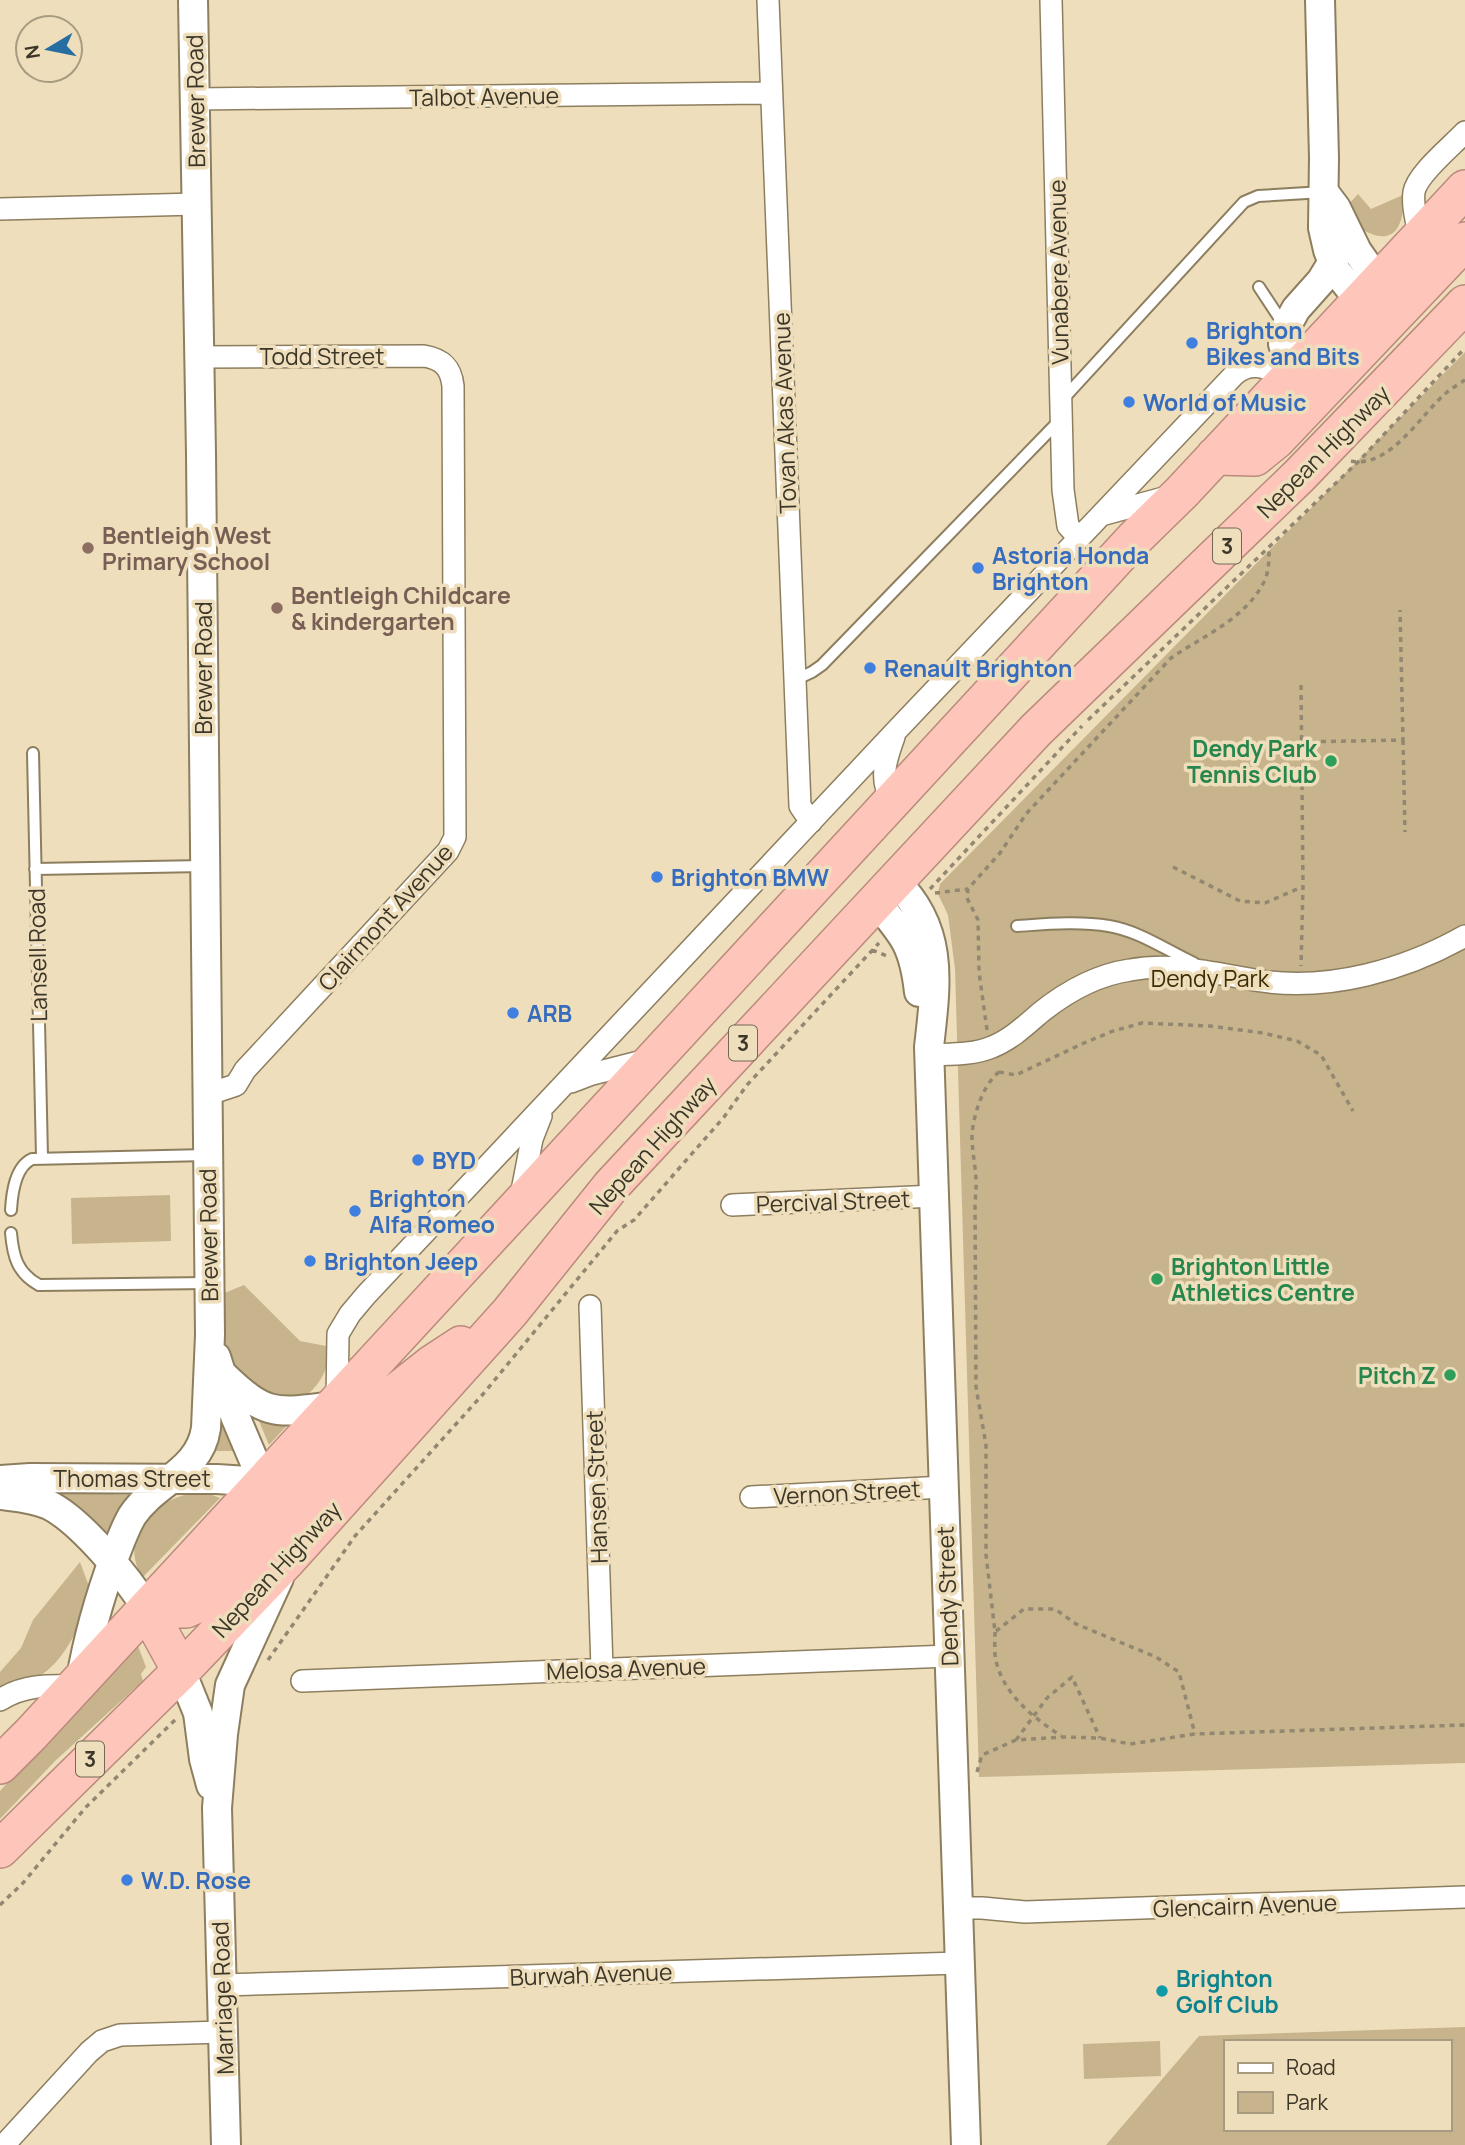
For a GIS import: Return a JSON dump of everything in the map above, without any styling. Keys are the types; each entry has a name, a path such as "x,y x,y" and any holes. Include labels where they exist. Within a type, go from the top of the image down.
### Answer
{"highway":[{"name":"3","path":"0,1765 263,1482 344,1412 564,1155 748,960 1134,539 1182,492 1291,375 1380,305 1420,237 1465,190"},
{"path":"1215,456 1255,457 1276,440 1308,408 1380,305 1465,240"},
{"name":"Nepean Highway","path":"0,1849 188,1664 289,1557 504,1318 611,1186 1036,730 1299,476 1465,304"},
{"path":"1380,305 1415,357"},
{"path":"893,801 907,813 926,817 949,812 971,800"},
{"path":"843,856 886,892"},
{"path":"748,960 779,964 801,980"},
{"path":"147,1609 181,1609 194,1606 277,1519 344,1412 406,1384 442,1357 504,1318"},
{"path":"263,1482 289,1557"},
{"path":"147,1609 188,1664"}],"street":[{"name":"Brewer Road","path":"78,1683 88,1639 113,1562 133,1515 193,1460 205,1437 210,1335 200,357 193,0"},
{"name":"Tovan Akas Avenue","path":"768,0 800,806 811,822"},
{"name":"Vunabere Avenue","path":"1051,0 1065,516 1070,529 1079,538"},
{"path":"1320,0 1323,228 1332,263 1342,280 1380,305"},
{"name":"Talbot Avenue","path":"196,99 771,93"},
{"path":"1420,237 1414,201 1415,188 1465,132"},
{"path":"1324,192 1336,208 1380,305"},
{"path":"0,209 197,204"},
{"path":"1291,375 1283,344 1286,327 1296,309 1321,281 1332,263"},
{"name":"Todd Street","path":"200,357 424,356 443,362"},
{"name":"Clairmont Avenue","path":"206,1084 245,1070 448,851 456,837 453,386 452,375 443,362"},
{"path":"220,1372 246,1397 265,1407 289,1411 344,1412 338,1334 347,1318 1099,516 1239,371 1246,367 1259,366 1291,375"},
{"path":"1099,516 1182,492"},
{"path":"893,801 886,790 884,770 897,731"},
{"name":"Dendy Street","path":"886,892 919,908 928,927 935,988 930,1051 966,2145"},
{"path":"930,1051 968,1053 989,1049 1002,1043 1068,993 1107,975 1129,970 1177,966 1263,981 1301,983 1367,975 1393,968 1465,936"},
{"path":"517,1208 532,1139 553,1097 592,1074 658,1056"},
{"name":"Percival Street","path":"732,1205 935,1196"},
{"name":"Hansen Street","path":"590,1306 602,1668"},
{"name":"Brewer Road","path":"210,1335 234,1416 263,1482"},
{"name":"Thomas Street","path":"0,1480 217,1479 263,1482"},
{"name":"Vernon Street","path":"751,1497 944,1487"},
{"name":"Thomas Street","path":"0,1495 35,1500 57,1510 113,1562 130,1581 147,1609"},
{"name":"Marriage Road","path":"226,2145 217,1808 224,1722 230,1685 289,1557"},
{"name":"Melosa Avenue","path":"302,1681 949,1656"},
{"path":"188,1664 215,1679 224,1702 224,1722"},
{"name":"Marriage Road","path":"188,1664 204,1759 217,1808"},
{"path":"0,1700 35,1687 78,1683"},
{"name":"Glencairn Avenue","path":"958,1915 982,1908 1025,1912 1465,1897"},
{"name":"Burwah Avenue","path":"222,1985 960,1963"},
{"path":"4,2145 102,2041 120,2035 223,2032"}],"lane":[{"path":"795,680 822,665 1061,410 1244,202 1258,196 1324,192"},
{"path":"1259,287 1286,327"},
{"name":"Lansell Road","path":"33,753 42,1157"},
{"path":"35,869 204,866"},
{"path":"1017,926 1111,926 1140,936 1215,972"},
{"path":"11,1210 12,1196 22,1165 32,1159 207,1155"},
{"path":"11,1233 14,1259 28,1279 39,1285 209,1283"}],"path":[{"path":"968,889 933,890 1082,727 1358,462 1465,348"},
{"path":"1351,461 1369,461 1408,435 1445,393 1465,380"},
{"path":"999,1072 989,1049 979,972 978,920 967,898 968,889 1000,853 1026,814 1171,658 1228,623 1257,592 1265,580 1269,546"},
{"path":"1400,610 1405,832"},
{"path":"1300,685 1303,886 1301,983"},
{"path":"1301,742 1403,740"},
{"path":"1173,867 1240,901 1265,903 1303,886"},
{"path":"264,1666 338,1558 363,1527 484,1393 617,1231 634,1220 724,1117 747,1085 872,950"},
{"path":"1063,1737 1033,1718 1008,1688 996,1660 986,1555 986,1445 976,1387 975,1202 978,1178 972,1139 981,1097 999,1072 1016,1075 1104,1035 1142,1023 1210,1026 1263,1033 1297,1041 1321,1055 1353,1111"},
{"path":"995,1632 1024,1609 1055,1609 1076,1624 1156,1657 1179,1672 1195,1734"},
{"path":"1016,1740 1047,1698 1072,1677 1100,1738"},
{"path":"0,1905 23,1883 86,1807 182,1715"},
{"path":"954,1777 977,1772 982,1755 1016,1740 1100,1738 1130,1744 1195,1734 1465,1725"}],"green space":[{"path":"1358,194 1371,209 1403,195 1402,215 1396,230 1383,236 1363,230 1348,205"},
{"name":"Dendy Park","path":"1465,352 1465,1763 979,1777 955,969 948,915 938,894 940,884"},
{"path":"170,1195 171,1241 72,1244 71,1198"},
{"path":"244,1285 300,1341 326,1346 328,1360 323,1374 310,1393 302,1398 281,1402 243,1379 230,1361 224,1339 222,1294"},
{"path":"216,1405 237,1451 212,1451"},
{"path":"257,1416 293,1419 269,1445"},
{"path":"60,1491 129,1497 106,1540 57,1498"},
{"path":"188,1494 220,1498 142,1578 134,1549 136,1536 142,1525 150,1514 161,1506"},
{"path":"80,1562 91,1592 71,1642 49,1669 35,1678 19,1684 0,1686 0,1672 21,1648 33,1620"},
{"path":"138,1646 146,1667 141,1674 143,1681 55,1761 0,1819 0,1791"},
{"path":"1465,2027 1465,2145 1106,2145 1199,2036"},
{"path":"1160,2041 1161,2076 1084,2079 1083,2044"}],"place":[{"name":"Brighton Bikes and Bits","path":"1192,343"},
{"name":"World of Music","path":"1129,402"},
{"name":"Bentleigh West Primary School","path":"88,548"},
{"name":"Astoria Honda Brighton","path":"978,568"},
{"name":"Bentleigh Childcare & kindergarten","path":"277,608"},
{"name":"Renault Brighton","path":"870,668"},
{"name":"Dendy Park Tennis Club","path":"1331,761"},
{"name":"Brighton BMW","path":"657,877"},
{"name":"ARB","path":"513,1013"},
{"name":"BYD","path":"418,1160"},
{"name":"Brighton Alfa Romeo","path":"355,1211"},
{"name":"Brighton Jeep","path":"310,1261"},
{"name":"Brighton Little Athletics Centre","path":"1157,1279"},
{"name":"Pitch Z","path":"1450,1375"},
{"name":"W.D. Rose","path":"127,1880"},
{"name":"Brighton Golf Club","path":"1162,1991"}]}
